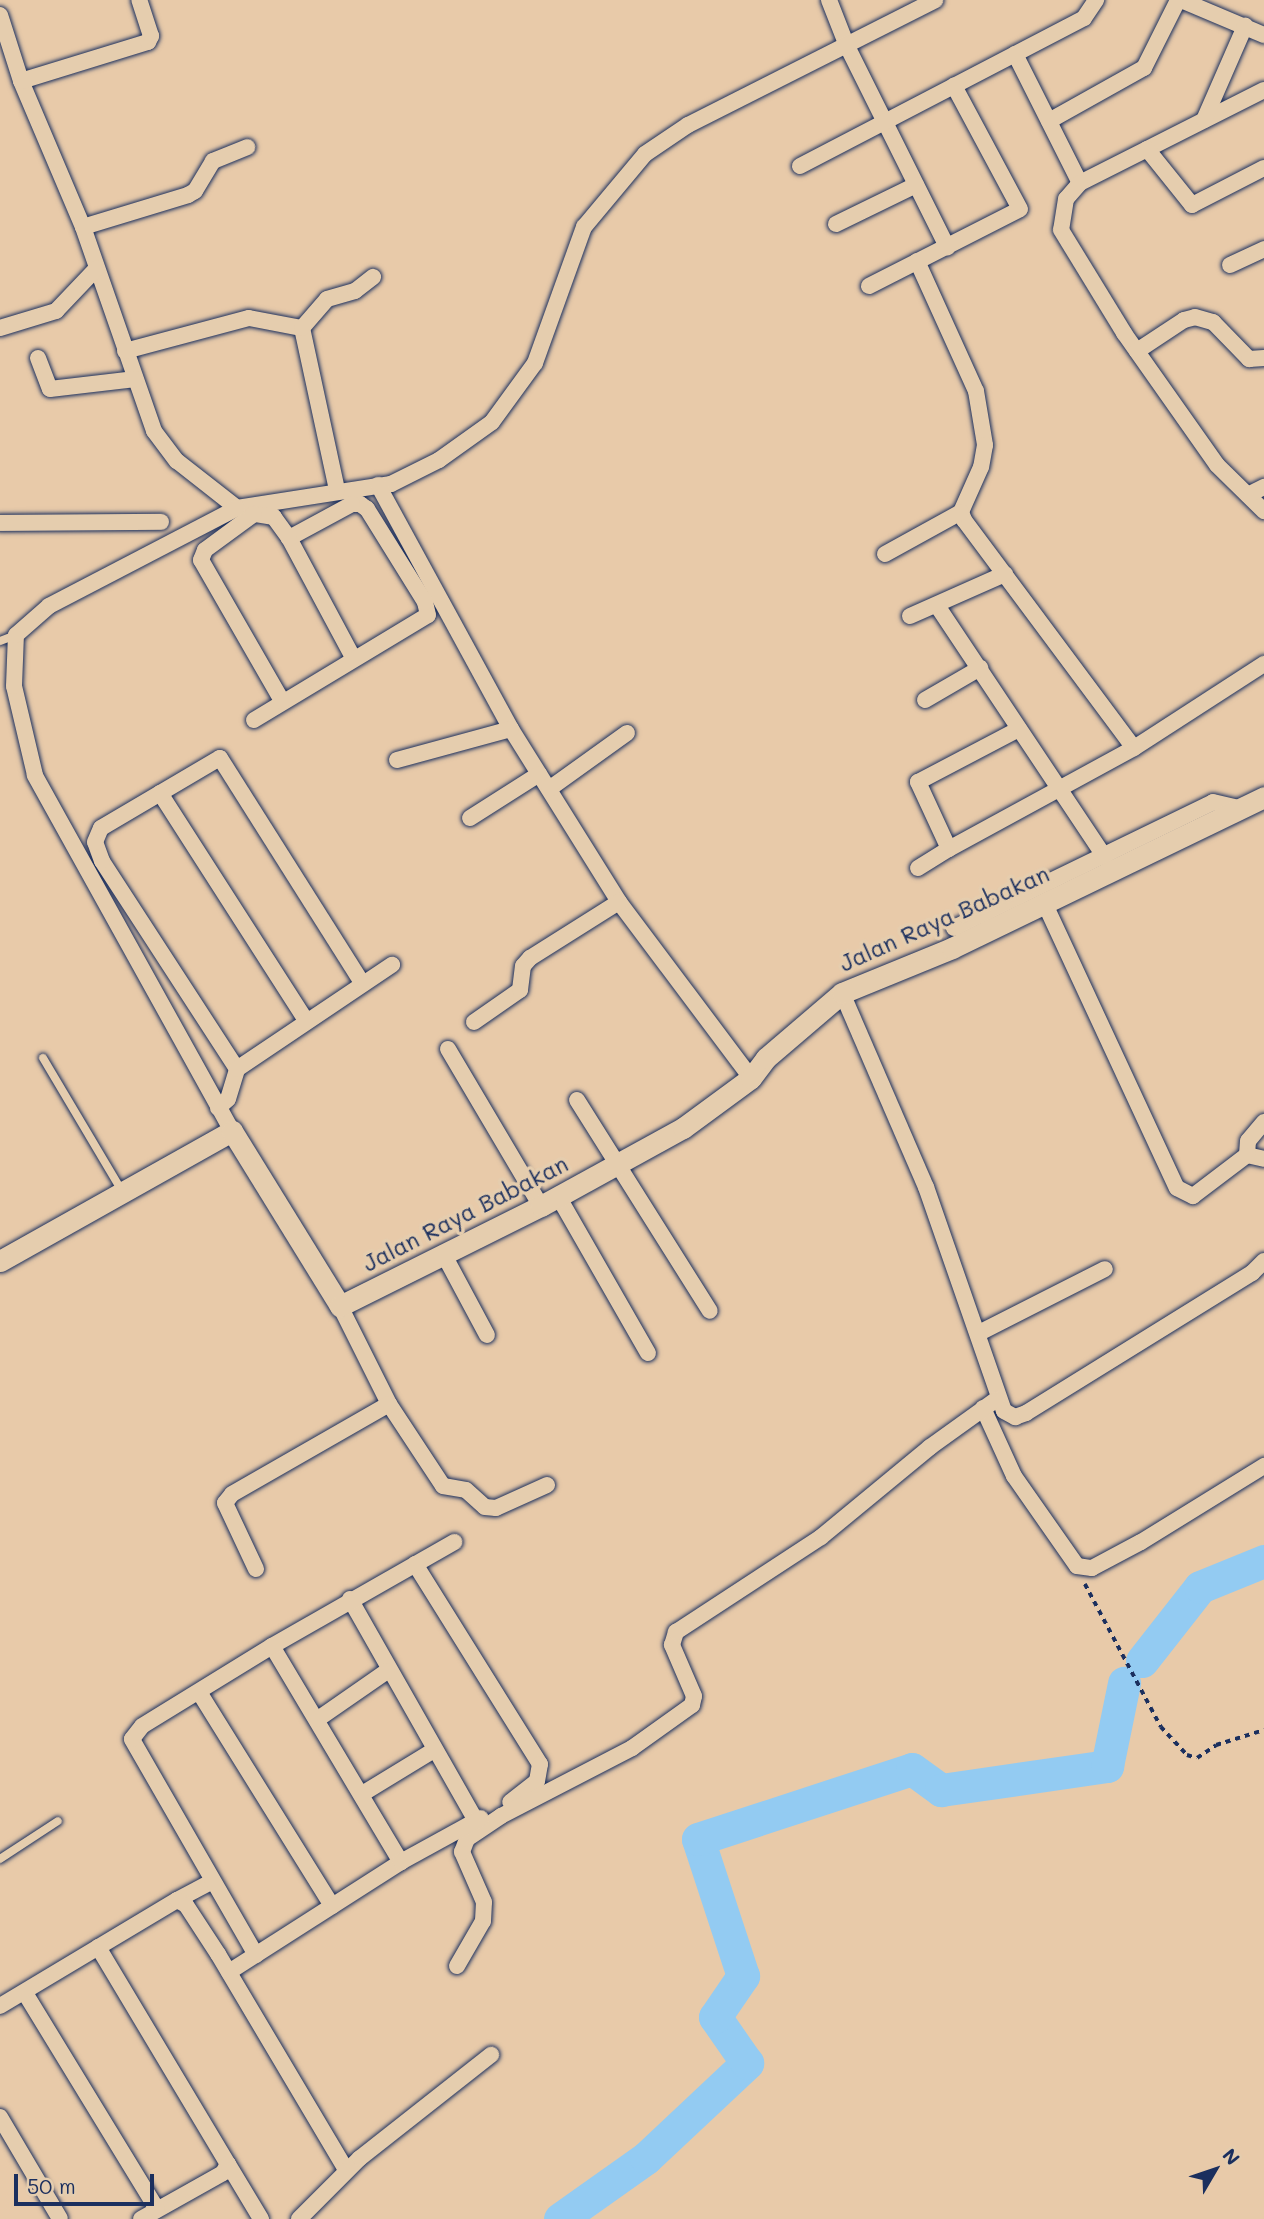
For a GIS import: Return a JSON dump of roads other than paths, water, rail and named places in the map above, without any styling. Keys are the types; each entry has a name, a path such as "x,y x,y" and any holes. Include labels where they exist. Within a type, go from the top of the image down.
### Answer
{"street":[{"path":"21,81 148,42 151,36 139,0"},
{"path":"829,0 847,47 947,247"},
{"path":"547,1485 496,1508 485,1507 466,1490 443,1486 388,1404 340,1306 218,1108 35,775 14,686 16,635 50,606 237,508 370,486 439,460 492,422 535,363 584,227 645,154 699,119 847,47 934,0"},
{"path":"800,166 1084,18 1096,0"},
{"path":"1049,121 1144,68 1179,0 1264,35"},
{"path":"0,15 21,81 83,228 135,379 164,446 237,508"},
{"path":"1205,120 1245,26"},
{"path":"1015,54 1080,183"},
{"path":"869,286 1017,212 1021,205 954,86"},
{"path":"1264,90 1080,183 1066,199 1061,230 1137,351 1217,465 1264,511"},
{"path":"83,228 188,195 213,161 247,148"},
{"path":"1147,149 1192,205 1264,169"},
{"path":"836,224 916,185"},
{"path":"1230,265 1264,249"},
{"path":"885,554 961,512 981,467 985,445 976,391 917,261"},
{"path":"0,328 56,311 97,268"},
{"path":"302,328 327,299 355,291 373,277"},
{"path":"1137,351 1184,320 1195,317 1213,322 1249,359 1264,358"},
{"path":"125,351 250,318 302,328"},
{"path":"302,328 337,490"},
{"path":"38,358 50,389 135,379"},
{"path":"360,504 370,486"},
{"path":"370,486 511,729 619,902 751,1078"},
{"path":"1248,495 1264,487"},
{"path":"254,720 429,612 367,509 360,504 352,504 289,538"},
{"path":"961,512 1134,748"},
{"path":"282,701 201,560 214,541 254,514 274,517 289,538 354,659"},
{"path":"0,523 161,522"},
{"path":"910,617 938,607 1005,574"},
{"path":"938,607 1063,790 1105,858"},
{"path":"918,868 1063,790 1134,748 1264,664"},
{"path":"926,700 980,668"},
{"path":"397,760 511,729"},
{"path":"949,849 918,782 1019,729"},
{"path":"549,789 627,733"},
{"path":"237,1069 102,861 95,842 101,828 216,757 224,761 363,984"},
{"path":"470,818 539,774"},
{"path":"160,793 306,1020"},
{"path":"954,928 1105,858 1213,802 1258,801"},
{"name":"Jalan Raya Babakan","path":"340,1306 549,1201 683,1128 751,1078 766,1058 842,993 952,948 1258,801"},
{"path":"474,1022 520,990 523,966 530,958 619,902"},
{"path":"1044,902 1177,1188 1193,1196 1247,1155 1248,1141 1264,1122"},
{"path":"218,1108 228,1099 237,1069 306,1020 392,965"},
{"path":"842,993 889,1096 979,1333 997,1399 1004,1411 1015,1417 1026,1413 1252,1273 1264,1261"},
{"path":"449,1049 648,1353"},
{"path":"578,1100 710,1311"},
{"path":"0,1261 124,1194 232,1131"},
{"path":"1247,1155 1264,1159"},
{"path":"443,1254 486,1335"},
{"path":"979,1333 1105,1269"},
{"path":"457,1966 483,1920 484,1902 462,1852 467,1839 501,1816 632,1748 692,1705 694,1696 672,1645 676,1632 821,1537 997,1399"},
{"path":"256,1569 225,1503 232,1494 388,1404"},
{"path":"983,1408 1014,1476 1077,1566 1092,1568 1142,1542 1264,1466"},
{"path":"256,1955 132,1739 142,1726 272,1646 350,1599 454,1542"},
{"path":"229,1972 401,1862 524,1794 537,1781 540,1764 415,1564"},
{"path":"350,1599 387,1671 475,1821"},
{"path":"272,1646 401,1862"},
{"path":"318,1719 387,1671"},
{"path":"199,1692 332,1906"},
{"path":"362,1794 434,1750"},
{"path":"0,2006 212,1881"},
{"path":"177,1900 186,1905 229,1972 346,2170"},
{"path":"98,1947 261,2219"},
{"path":"25,1993 157,2210"},
{"path":"299,2219 346,2170 491,2055"},
{"path":"0,2117 60,2219"},
{"path":"141,2219 223,2173 228,2164"}],"lane":[{"path":"0,641 16,635"},
{"path":"43,1058 124,1194"},
{"path":"0,1859 58,1821"}],"waterway":[{"path":"1142,1661 1200,1587 1264,1561"},
{"path":"560,2219 646,2158 747,2063 715,2017 743,1976 698,1839 912,1769 941,1790 1107,1766 1124,1683"}]}
